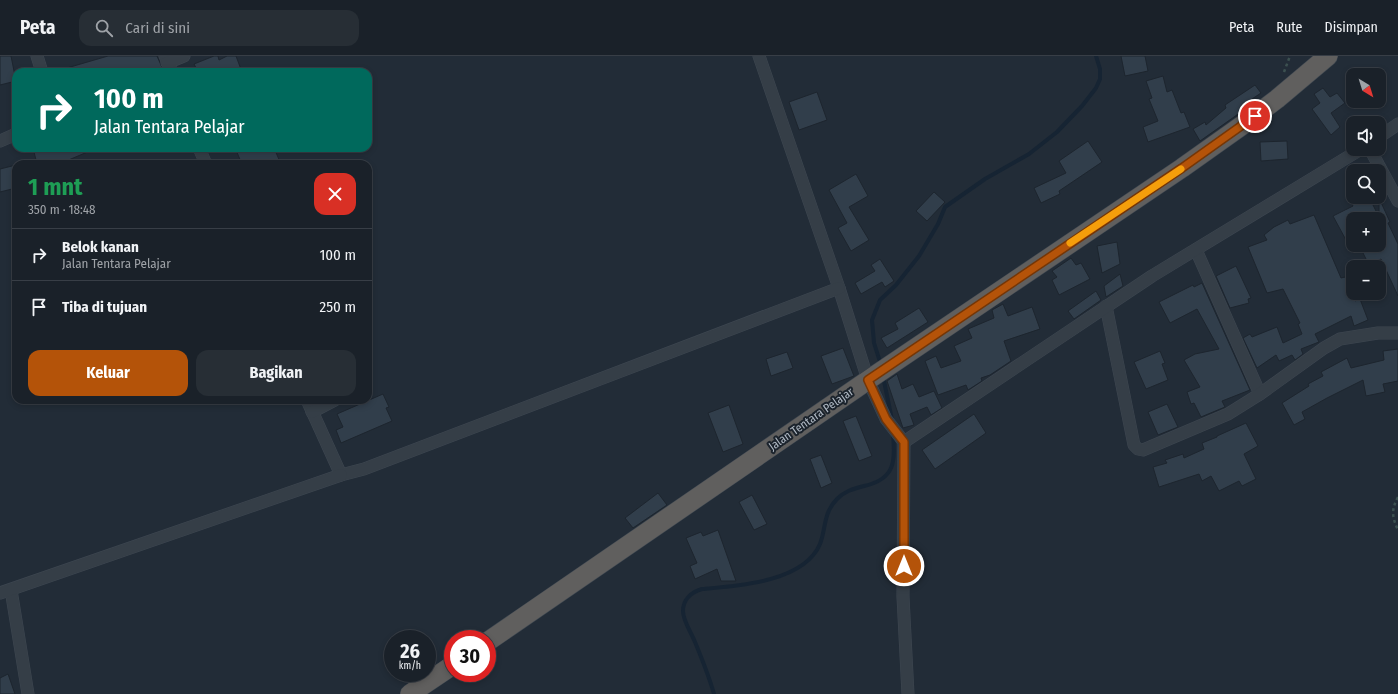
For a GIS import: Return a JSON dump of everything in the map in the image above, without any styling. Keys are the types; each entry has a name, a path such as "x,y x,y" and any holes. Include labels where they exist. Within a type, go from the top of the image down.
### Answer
{"highway":[{"name":"Jalan Tentara Pelajar","path":"496,636 900,358 1238,129 1277,99 1328,56"},
{"path":"410,694 444,671"}],"street":[{"path":"37,56 41,68"},
{"path":"168,64 184,56"},
{"path":"759,56 886,419 902,439 903,597 908,694"},
{"path":"1386,132 1398,124"},
{"path":"0,140 12,136"},
{"path":"902,439 1106,306 1350,156"},
{"path":"1374,156 1398,201"},
{"path":"1196,250 1260,394"},
{"path":"28,694 6,591 252,504 364,469 839,288"},
{"path":"1106,306 1134,445 1138,449 1143,450 1228,414 1260,394 1324,348 1340,339 1378,333 1398,333"},
{"path":"309,404 341,475"},
{"path":"312,412 327,404"}],"path":[{"path":"1398,496 1393,506 1394,520 1398,530"}],"building":[{"path":"0,56 11,56 13,68 12,68 12,82 0,85"},
{"path":"108,56 157,56 162,68 67,68"},
{"path":"214,56 218,56 219,60 227,56 236,56 240,68 196,68 194,64"},
{"path":"1121,56 1145,56 1148,71 1125,76"},
{"path":"1163,76 1167,92 1172,90 1181,113 1184,112 1190,127 1148,142 1143,127 1158,121 1149,99 1152,98 1146,81"},
{"path":"1255,85 1261,93 1249,101 1251,105 1200,141 1193,129 1205,122 1206,125 1226,108 1225,105"},
{"path":"1323,88 1330,97 1337,93 1345,103 1331,113 1340,127 1331,135 1312,109 1320,103 1314,94"},
{"path":"817,92 827,120 799,130 789,102"},
{"path":"1088,141 1102,162 1059,191 1060,194 1041,203 1034,188 1066,173 1059,161"},
{"path":"1287,141 1288,159 1261,161 1260,142"},
{"path":"34,152 88,152 68,160 36,160"},
{"path":"237,152 276,152 279,160 240,160"},
{"path":"12,166 12,189 0,192 0,169"},
{"path":"856,174 868,196 849,207 869,240 851,251 838,228 847,223 829,190"},
{"path":"934,192 945,202 927,221 916,211"},
{"path":"1352,204 1372,204 1376,212 1346,212 1346,240 1333,216 1353,206"},
{"path":"1379,204 1382,204 1385,212 1379,212"},
{"path":"1386,213 1390,222 1388,223 1398,244 1398,296 1386,270 1386,260 1366,260 1362,252 1386,252"},
{"path":"1314,215 1341,278 1345,277 1346,279 1346,300 1360,300 1368,320 1354,326 1351,316 1315,334 1319,342 1301,349 1303,354 1295,360 1292,355 1279,361 1276,355 1257,368 1243,338 1250,334 1252,337 1277,327 1283,343 1302,334 1298,324 1300,323 1283,289 1267,293 1248,247 1267,240 1264,235 1274,227 1288,220 1290,224"},
{"path":"1117,242 1120,264 1102,273 1097,246"},
{"path":"1071,258 1076,265 1081,263 1090,279 1059,295 1052,280 1057,277 1052,271"},
{"path":"880,259 894,281 885,287 882,282 861,294 855,283 875,271 871,265"},
{"path":"1236,266 1251,298 1248,299 1249,303 1230,308 1216,276"},
{"path":"1120,274 1123,286 1106,297 1104,286"},
{"path":"1202,283 1250,390 1222,401 1225,407 1201,417 1194,403 1191,404 1187,392 1200,387 1184,360 1195,354 1219,349 1197,309 1170,323 1159,302 1193,285 1194,287"},
{"path":"1096,291 1101,300 1074,319 1068,311"},
{"path":"1003,304 1008,316 1032,307 1040,329 1004,341 1011,361 990,375 981,378 982,381 968,390 966,385 938,395 925,361 936,356 941,368 961,361 954,346 972,338 968,329 994,318 992,310"},
{"path":"919,308 928,322 887,348 881,338 898,329 895,323"},
{"path":"843,348 854,376 832,384 821,356"},
{"path":"1398,349 1398,381 1383,384 1385,392 1366,396 1363,380 1302,412 1305,419 1294,425 1282,403 1309,386 1308,384 1323,376 1321,372 1347,358 1351,368 1384,360 1383,351"},
{"path":"1160,351 1165,363 1162,364 1168,380 1146,389 1134,362"},
{"path":"787,352 793,368 771,376 766,359"},
{"path":"897,374 902,389 913,384 919,397 934,391 942,408 931,415 927,407 910,414 914,425 903,428 887,381"},
{"path":"383,394 389,407 386,408 392,421 341,443 336,430 343,427 337,414 360,404 372,404 372,399"},
{"path":"1167,404 1178,427 1158,435 1148,412"},
{"path":"729,405 743,444 723,452 708,413"},
{"path":"974,414 986,433 935,469 922,450"},
{"path":"856,416 872,456 859,461 843,421"},
{"path":"1246,423 1258,446 1244,454 1256,479 1242,486 1239,481 1219,491 1211,476 1202,481 1199,474 1159,487 1153,467 1167,463 1165,460 1183,454 1184,458 1204,449 1202,443"},
{"path":"821,455 832,483 821,488 810,459"},
{"path":"658,493 667,505 633,528 625,518"},
{"path":"752,495 767,524 754,530 739,502"},
{"path":"718,530 736,581 721,581 717,569 695,579 690,566 697,563 686,538 701,532 703,536"},
{"path":"8,674 15,694 0,694 0,678"}],"waterway":[{"path":"881,365 874,343 872,320 880,300 896,285 919,256 938,224 945,207 985,179 1029,154 1057,132 1082,106 1096,88 1100,79 1100,69 1096,56"},
{"path":"883,376 892,420"},
{"path":"714,694 703,661 684,619 683,607 686,600 692,594 702,589 733,586 768,580 800,567 812,557 820,544 827,515 832,504 843,494 856,488 875,483 888,474 894,452 893,433"}],"slow traffic":[{"path":"1070,243 1181,169"}],"route":[{"path":"904,566 904,442 886,419 868,380 1182,168 1255,116"}]}
